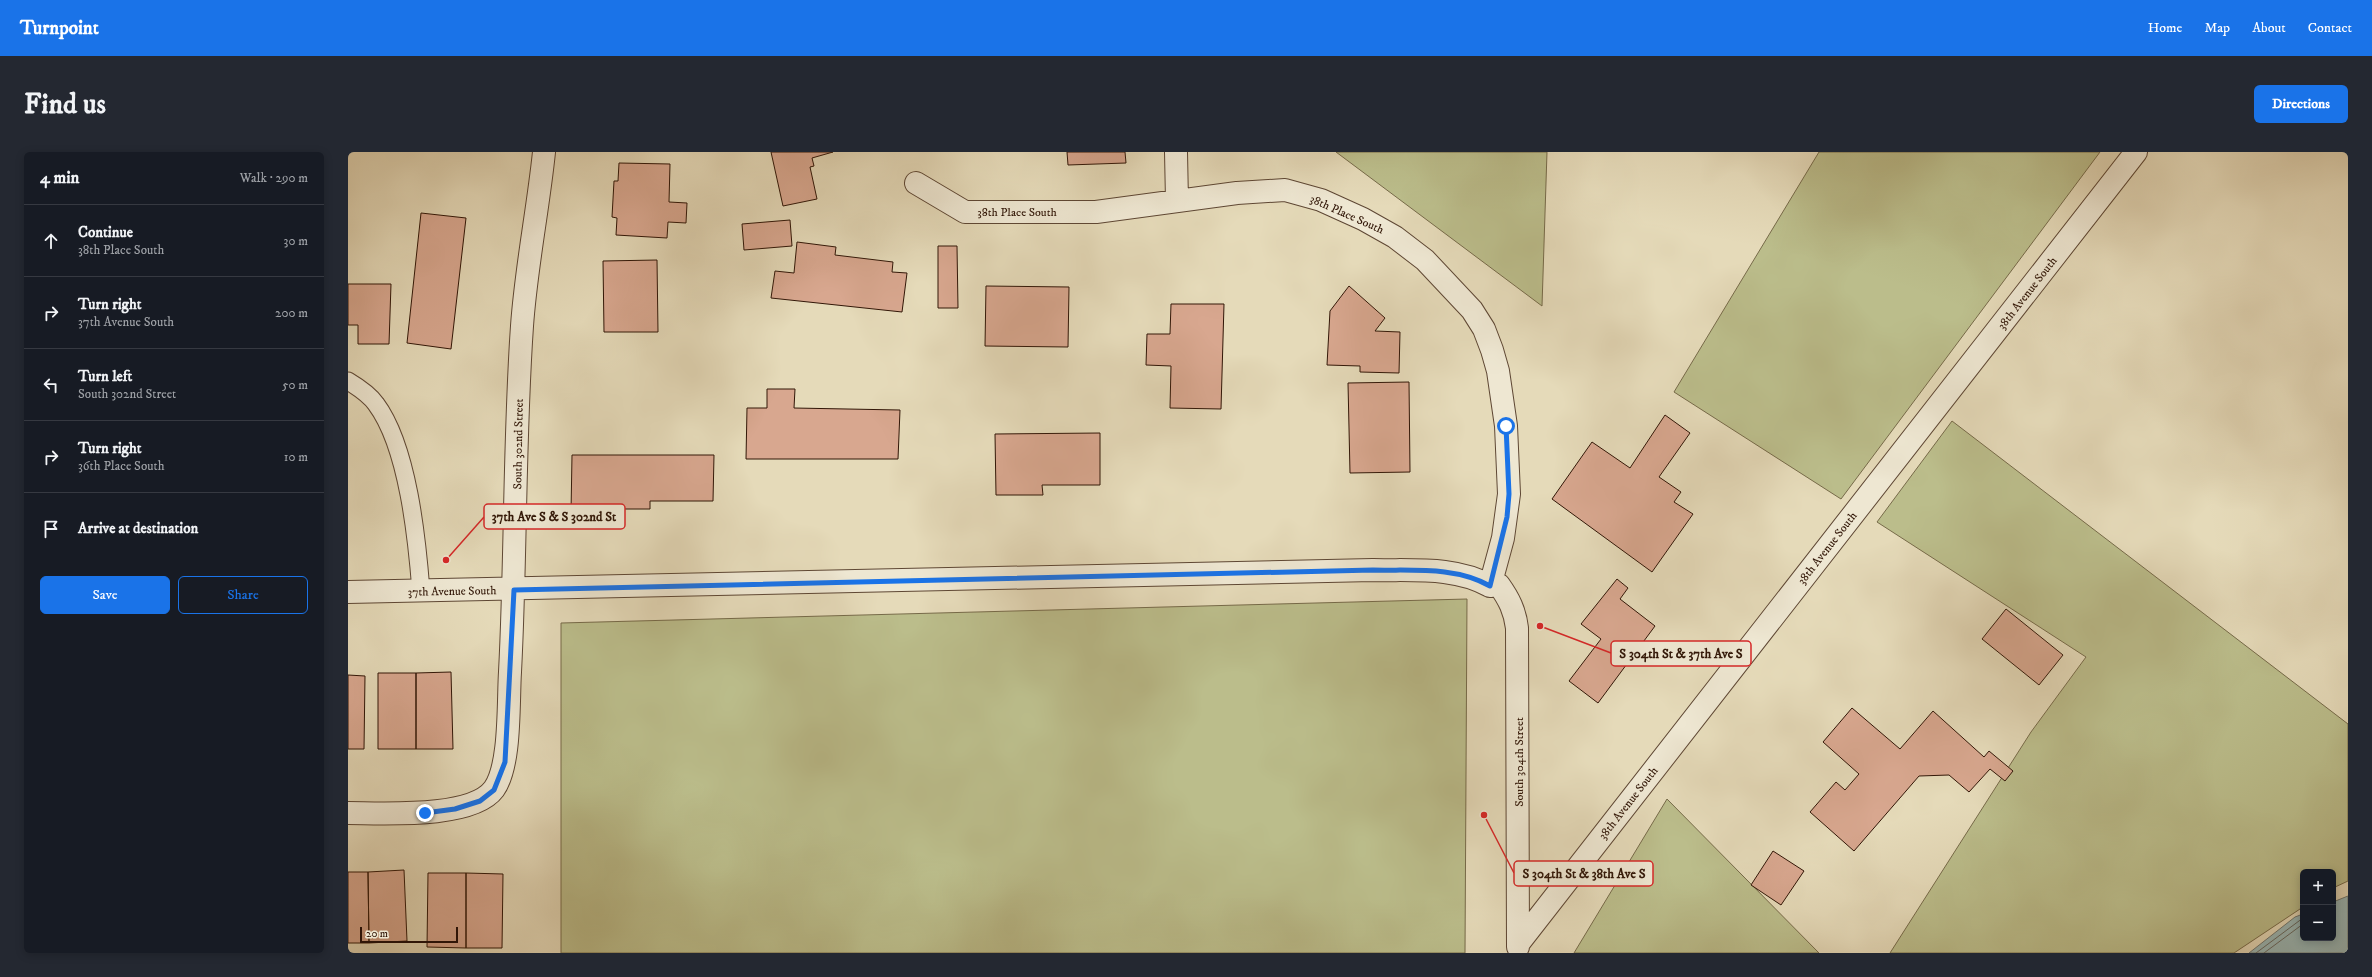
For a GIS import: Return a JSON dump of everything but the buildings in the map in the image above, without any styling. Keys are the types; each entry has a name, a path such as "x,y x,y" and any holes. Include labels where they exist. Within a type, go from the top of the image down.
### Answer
{"street":[{"name":"South 302nd Street","path":"348,813 425,813 455,809 480,801 494,790 505,762 514,590 522,325 544,152"},
{"path":"1176,152 1177,201"},
{"name":"38th Avenue South","path":"1518,948 2136,152"},
{"name":"38th Place South","path":"916,183 965,212 1096,212 1177,201 1286,190 1322,200 1395,237 1425,260 1472,310 1484,329 1498,371 1506,426 1509,494 1507,517 1490,586"},
{"name":"37th Avenue South","path":"348,592 514,590 1373,570 1446,572 1471,577 1490,586"},
{"name":"South 304th Street","path":"1490,586 1499,585 1516,615 1518,948"}],"lane":[{"path":"348,381 361,388 376,404 388,425 399,453 416,536 421,591"}],"green space":[{"path":"1336,152 1547,152 1542,306"},
{"path":"1819,152 2100,152 1841,499 1674,392"},
{"path":"1952,421 2348,724 2348,881 2336,887 2336,869 2300,869 2300,909 2234,953 1890,953 2031,732 2086,657 1877,522"},
{"path":"1467,599 1465,953 561,953 561,623"},
{"path":"1667,799 1819,953 1574,953"}],"water":[{"path":"2348,896 2348,953 2249,953 2295,917 2300,915 2300,941 2336,941 2336,901"}],"place":[{"name":"37th Ave S & S 302nd St","path":"446,560"},
{"name":"S 304th St & 37th Ave S","path":"1540,626"},
{"name":"S 304th St & 38th Ave S","path":"1484,815"}],"route":[{"path":"425,813 455,809 480,801 494,790 505,762 514,590 1373,570 1446,572 1464,575 1479,580 1490,586 1507,517 1509,494 1506,426"}]}
